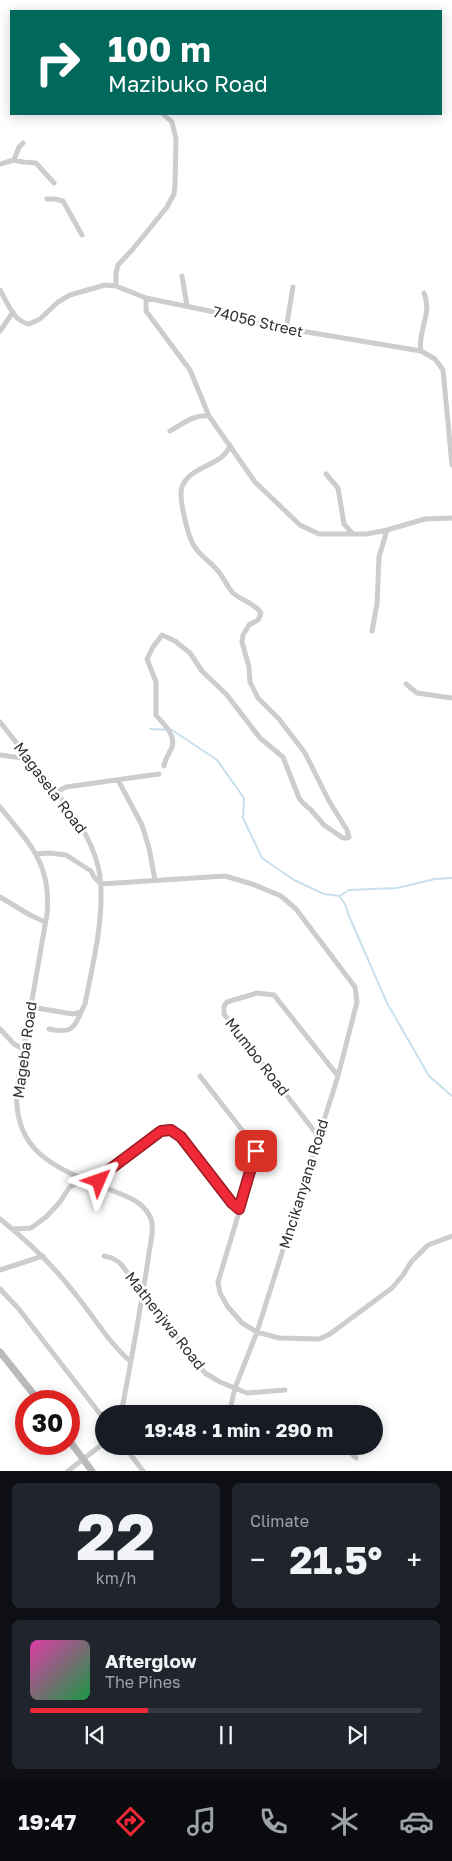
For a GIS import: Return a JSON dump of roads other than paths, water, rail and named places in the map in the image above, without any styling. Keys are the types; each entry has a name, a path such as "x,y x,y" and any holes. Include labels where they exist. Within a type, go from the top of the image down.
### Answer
{"street":[{"path":"116,286 118,265 133,250 167,207 174,194 176,185 176,139 172,122 165,115"},
{"path":"14,160 19,147 23,143"},
{"path":"0,164 14,160 36,162 54,183"},
{"path":"47,199 63,201 82,235"},
{"path":"182,276 187,306"},
{"name":"74056 Street","path":"13,312 19,320 29,324 40,319 58,302 70,295 94,287 116,286 146,298 234,316 259,324 421,351 436,359 443,370 452,465"},
{"path":"286,329 293,287"},
{"path":"0,290 13,312 0,331"},
{"path":"421,351 420,341 428,309 424,293"},
{"path":"146,298 146,311 190,370 210,416 255,482 300,525 319,534 367,534 425,518 452,518"},
{"path":"170,431 198,416 210,416"},
{"path":"164,766 172,746 170,732 156,715 156,682 147,659 162,635 175,640 190,653 202,670 227,695 260,738 283,757 299,798 324,825 343,838 349,837 305,753 279,719 261,701 250,682 249,667 242,642 243,635 246,628 258,620 261,613 256,606 245,602 231,591 217,570 194,547 191,540 181,501 181,488 187,478 225,455 230,445"},
{"path":"326,474 338,488 344,524 354,534"},
{"path":"372,632 377,604 379,557 386,530"},
{"path":"406,684 417,693 452,698"},
{"name":"Magasela Road","path":"0,722 84,830 93,848 101,884 100,920 85,1004 77,1021 68,1030 65,1032 49,1029"},
{"path":"0,755 30,759"},
{"path":"56,792 66,787 159,774"},
{"path":"118,780 142,825 149,848 155,880"},
{"name":"Mageba Road","path":"1,809 36,854 47,882 46,922 16,1097 22,1126 28,1140 46,1160 56,1167 137,1201 148,1212 152,1220 152,1233 123,1405"},
{"path":"36,854 66,855 90,870 101,884"},
{"name":"Mncikanyana Road","path":"101,884 217,876 232,877 272,892 291,903 356,987 357,1002 338,1076 257,1332 235,1388 231,1405"},
{"path":"0,897 46,922"},
{"name":"Mumbo Road","path":"318,1136 224,1014 224,1006 227,1002 257,993 274,994 338,1076"},
{"path":"31,1007 73,1014 81,1012"},
{"path":"0,1030 14,1044 23,1049"},
{"path":"200,1076 256,1148 256,1156 221,1272 219,1288 222,1298 238,1318 257,1332 286,1338 322,1338 392,1288 423,1249 435,1241 452,1236"},
{"path":"97,1184 109,1170 161,1131 171,1130 181,1137 232,1203 239,1209"},
{"path":"13,1229 31,1228 46,1217 62,1200 69,1188 76,1183 79,1177"},
{"path":"0,1219 43,1256 76,1295 116,1348 130,1361"},
{"path":"0,1270 43,1256"},
{"name":"Mathenjwa Road","path":"104,1256 112,1258 120,1264 201,1369 209,1376 247,1393 285,1390"},
{"path":"0,1288 18,1308 95,1408"},
{"path":"0,1352 30,1390"},
{"path":"68,1471 95,1450"},
{"path":"80,1455 92,1471"},
{"path":"131,1455 143,1471"},
{"path":"353,1455 356,1458"}],"waterway":[{"path":"150,729 172,730 217,760 244,798 243,818 262,858 294,880 324,894 339,896 345,904 387,1003 429,1076 452,1096"},
{"path":"340,896 349,890 397,888 435,879 452,878"}]}
